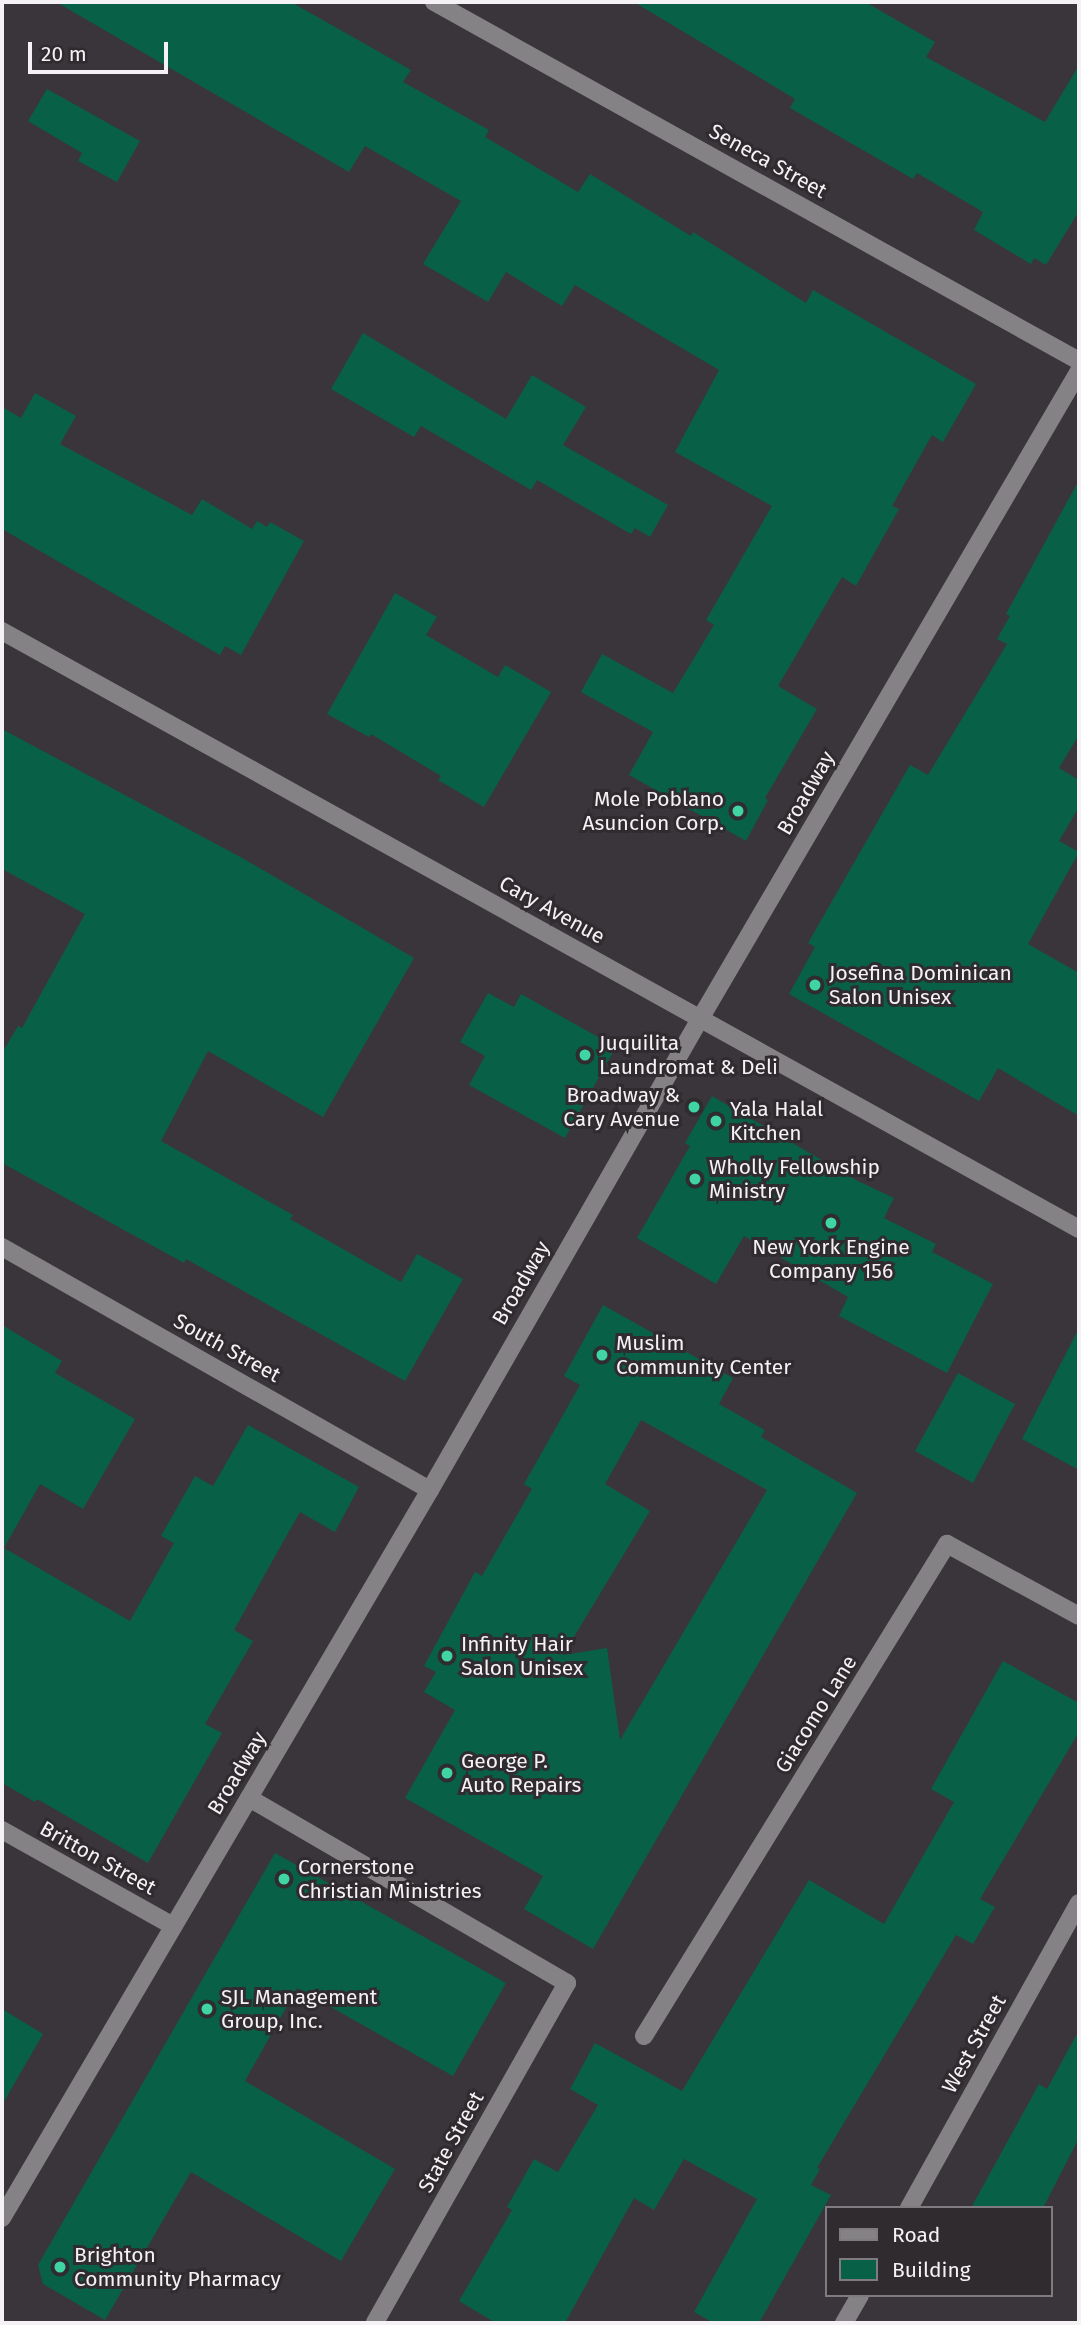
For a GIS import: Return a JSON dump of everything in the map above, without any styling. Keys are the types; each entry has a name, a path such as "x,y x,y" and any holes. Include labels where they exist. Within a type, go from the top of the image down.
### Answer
{"street":[{"name":"Seneca Street","path":"434,2 1079,360"},
{"name":"Broadway","path":"2,2218 430,1490 700,1019 1079,371"},
{"name":"Cary Avenue","path":"2,631 1079,1229"},
{"name":"South Street","path":"2,1247 430,1490"},
{"name":"Giacomo Lane","path":"644,2036 947,1544 1079,1616"},
{"name":"State Street","path":"249,1797 567,1983 375,2323"},
{"name":"Britton Street","path":"2,1830 173,1926"},
{"name":"West Street","path":"910,2206 1079,1903"},
{"path":"844,2323 859,2297"}],"building":[{"path":"56,2 291,2 411,70 403,82 489,130 485,137 578,192 590,174 691,236 693,232 806,303 813,290 976,384 943,442 932,435 892,506 899,509 856,586 842,577 778,686 817,709 765,798 768,800 746,841 629,775 653,732 581,692 602,654 673,693 714,625 706,620 772,506 675,452 719,370 575,285 562,306 506,272 488,302 423,264 461,201 365,146 349,172"},
{"path":"634,2 865,2 935,42 926,57 1045,122 1079,65 1079,211 1046,265 1034,258 1031,264 974,230 983,212 917,173 913,179 790,108 795,99"},
{"path":"47,89 140,141 117,182 78,161 82,153 28,121"},
{"path":"363,333 506,419 532,375 586,407 563,445 668,505 650,537 635,528 631,534 537,480 531,490 421,426 414,437 331,389"},
{"path":"35,393 76,416 60,444 192,515 202,499 252,529 257,521 267,527 270,522 304,541 241,655 225,646 220,655 2,529 2,407 21,418"},
{"path":"1079,480 1079,735 1059,768 1079,780 1079,807 1059,841 1079,852 1028,944 1079,973 1079,1116 998,1068 979,1101 789,994 815,947 808,943 910,765 928,775 1007,644 997,639 1010,616 1006,614"},
{"path":"395,593 437,617 426,635 498,677 505,665 551,692 484,807 438,780 441,776 371,734 369,737 327,714"},
{"path":"2,729 244,859 414,958 323,1117 208,1051 161,1141 293,1215 290,1219 401,1282 417,1254 463,1279 405,1381 186,1259 184,1263 2,1163 2,1053 18,1026 22,1028 85,914 2,869"},
{"path":"488,993 514,1007 521,994 616,1047 565,1138 469,1085 485,1056 460,1042"},
{"path":"712,1096 856,1180 894,1198 884,1218 936,1244 932,1252 993,1284 947,1373 839,1316 848,1297 744,1236 716,1284 637,1238 690,1146 685,1143"},
{"path":"603,1305 733,1378 719,1404 765,1430 761,1437 857,1493 593,1949 524,1909 543,1876 405,1798 455,1710 424,1692 436,1672 424,1666 475,1572 482,1576 532,1489 524,1484 580,1385 564,1376","holes":["641,1420 767,1490 620,1740 607,1648 563,1655 650,1511 605,1484"]},
{"path":"2,1325 62,1361 55,1373 135,1419 83,1509 40,1484 4,1548 130,1621 174,1543 161,1536 195,1476 213,1486 248,1425 359,1487 335,1532 300,1512 274,1558 234,1630 253,1641 205,1724 222,1733 148,1863 37,1799 35,1802 2,1783"},
{"path":"1079,1328 1079,1470 1022,1439"},
{"path":"958,1373 1015,1404 973,1483 915,1451"},
{"path":"1003,1661 1079,1703 1079,1732 980,1899 995,1907 973,1944 956,1935 817,2168 820,2169 811,2185 831,2195 759,2323 714,2323 694,2312 757,2199 684,2159 654,2210 634,2198 565,2323 496,2323 459,2301 512,2210 507,2207 534,2159 558,2172 598,2105 570,2089 595,2043 682,2091 809,1880 884,1924 954,1802 931,1789"},
{"path":"275,1853 506,1983 453,2076 297,1988 245,2081 395,2169 341,2261 191,2172 105,2320 43,2284 38,2265"},
{"path":"2,2009 43,2034 2,2105"},
{"path":"1079,2030 1079,2138 1044,2206 972,2206 1039,2084 1047,2089"}],"place":[{"name":"Mole Poblano Asuncion Corp.","path":"738,811"},
{"name":"Josefina Dominican Salon Unisex","path":"815,985"},
{"name":"Juquilita Laundromat & Deli","path":"585,1055"},
{"name":"Broadway & Cary Avenue","path":"694,1107"},
{"name":"Yala Halal Kitchen","path":"716,1121"},
{"name":"Wholly Fellowship Ministry","path":"695,1179"},
{"name":"New York Engine Company 156","path":"831,1223"},
{"name":"Muslim Community Center","path":"602,1355"},
{"name":"Infinity Hair Salon Unisex","path":"447,1656"},
{"name":"George P. Auto Repairs","path":"447,1773"},
{"name":"Cornerstone Christian Ministries","path":"284,1879"},
{"name":"SJL Management Group, Inc.","path":"207,2009"},
{"name":"Brighton Community Pharmacy","path":"60,2267"}]}
